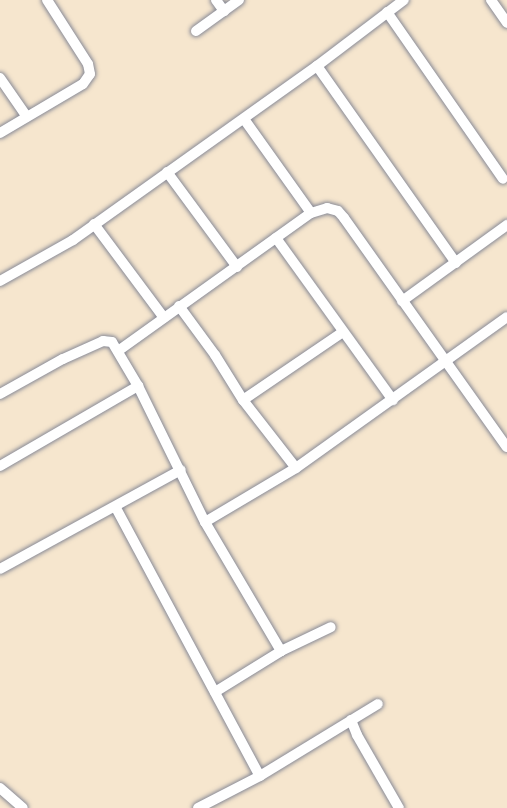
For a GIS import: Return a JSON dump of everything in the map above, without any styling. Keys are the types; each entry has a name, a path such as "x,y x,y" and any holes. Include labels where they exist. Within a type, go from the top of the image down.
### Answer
{"street":[{"path":"0,133 83,84 90,74 87,64 47,0"},
{"path":"216,0 224,11"},
{"path":"196,31 239,0"},
{"path":"0,281 73,240 318,66 404,0"},
{"path":"491,0 507,23"},
{"path":"387,12 503,179"},
{"path":"318,66 456,263"},
{"path":"0,78 27,117"},
{"path":"244,119 311,213"},
{"path":"167,172 237,267"},
{"path":"118,351 311,213 327,208 338,211 507,447"},
{"path":"94,224 164,318"},
{"path":"402,301 507,225"},
{"path":"276,238 393,400"},
{"path":"179,306 215,355 243,400 296,468"},
{"path":"205,522 296,468 393,400 445,359 507,317"},
{"path":"243,400 343,332"},
{"path":"0,394 63,359 103,341 112,342 138,386 205,522 281,651"},
{"path":"0,466 138,386"},
{"path":"0,570 116,508 181,470"},
{"path":"116,508 260,776"},
{"path":"215,692 281,651 331,627"},
{"path":"198,808 260,776 378,704"},
{"path":"351,720 395,807"},
{"path":"0,788 23,808"}]}
